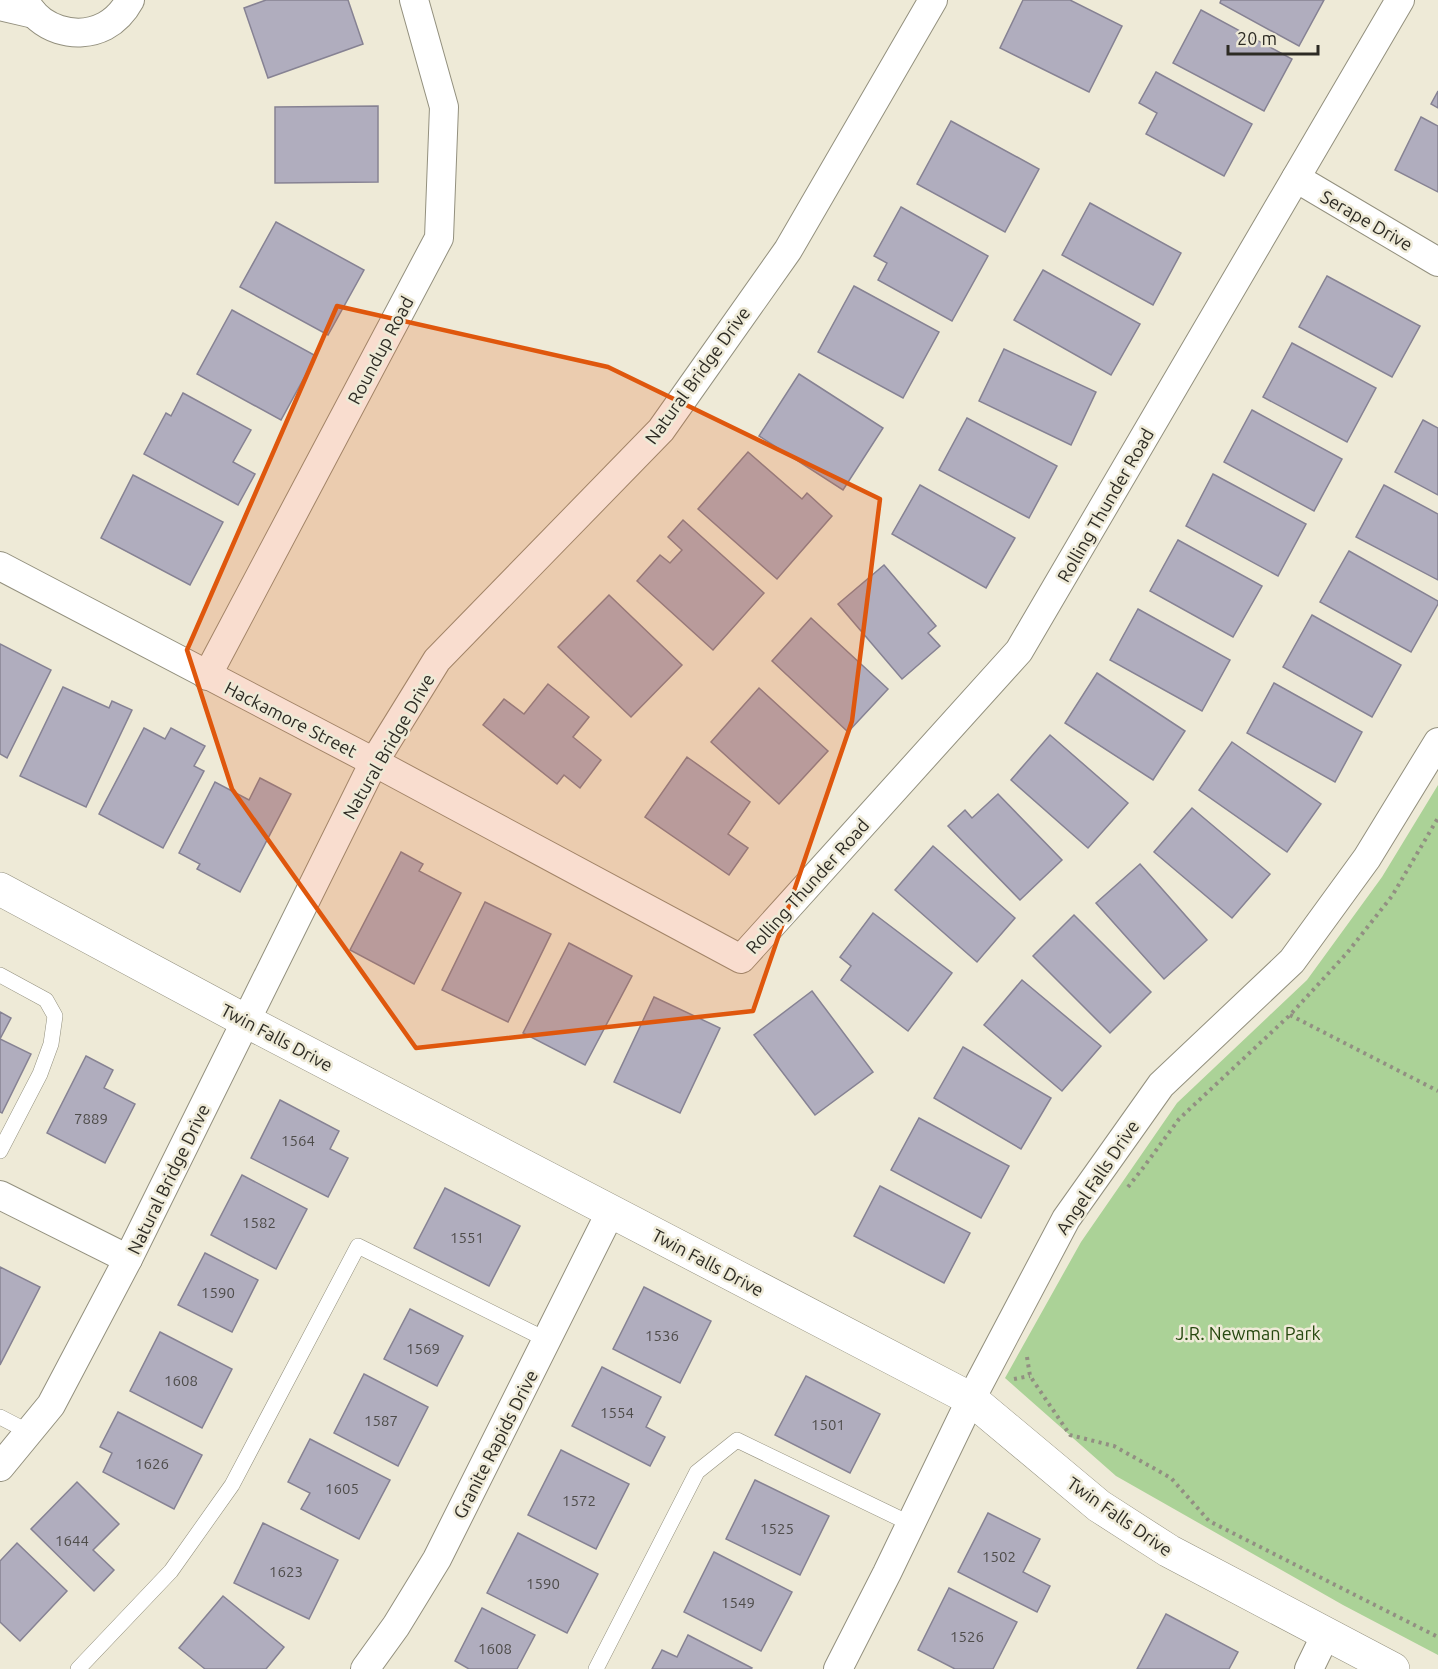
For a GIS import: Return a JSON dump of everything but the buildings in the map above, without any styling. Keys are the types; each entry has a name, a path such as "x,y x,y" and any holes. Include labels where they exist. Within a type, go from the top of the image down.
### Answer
{"street":[{"path":"0,6 29,7 46,24 61,31 73,33 89,32 105,26 115,20 130,0"},
{"name":"Roundup Road","path":"207,676 440,238 444,107 414,0"},
{"name":"Natural Bridge Drive","path":"0,1467 51,1404 128,1259 374,762 437,660 661,430 788,250 933,0"},
{"name":"Rolling Thunder Road","path":"741,959 1019,651 1400,0"},
{"name":"Serape Drive","path":"1296,178 1438,262"},
{"name":"Hackamore Street","path":"0,566 374,762 741,959"},
{"name":"Angel Falls Drive","path":"838,1669 971,1399 1066,1219 1161,1084 1292,961 1367,858 1438,742"},
{"name":"Twin Falls Drive","path":"0,889 246,1021 971,1399 1099,1506 1169,1551 1393,1669"},
{"path":"0,1195 128,1259"},
{"name":"Granite Rapids Drive","path":"365,1669 396,1626 437,1559 611,1211"},
{"path":"1309,1669 1326,1634"}],"lane":[{"path":"0,975 46,1000 55,1016 51,1044 40,1074 0,1151"},
{"path":"78,1669 171,1571 232,1485 358,1246 547,1340"},
{"path":"0,1417 29,1432"},
{"path":"596,1669 697,1472 737,1440 911,1524"}],"path":[{"path":"1123,1193 1179,1119 1290,1015 1347,952 1392,897 1438,818"},
{"path":"1290,1015 1438,1091"},
{"path":"1026,1354 1030,1376 1070,1434 1114,1446 1171,1478 1209,1521 1438,1637"}],"highlighted area":[{"path":"337,306 608,367 880,499 852,721 753,1011 416,1048 232,789 187,650"}],"green space":[{"name":"J.R. Newman Park","path":"1438,785 1438,1655 1343,1605 1116,1476 1005,1378 1081,1242 1177,1103 1307,980 1382,877"}]}
